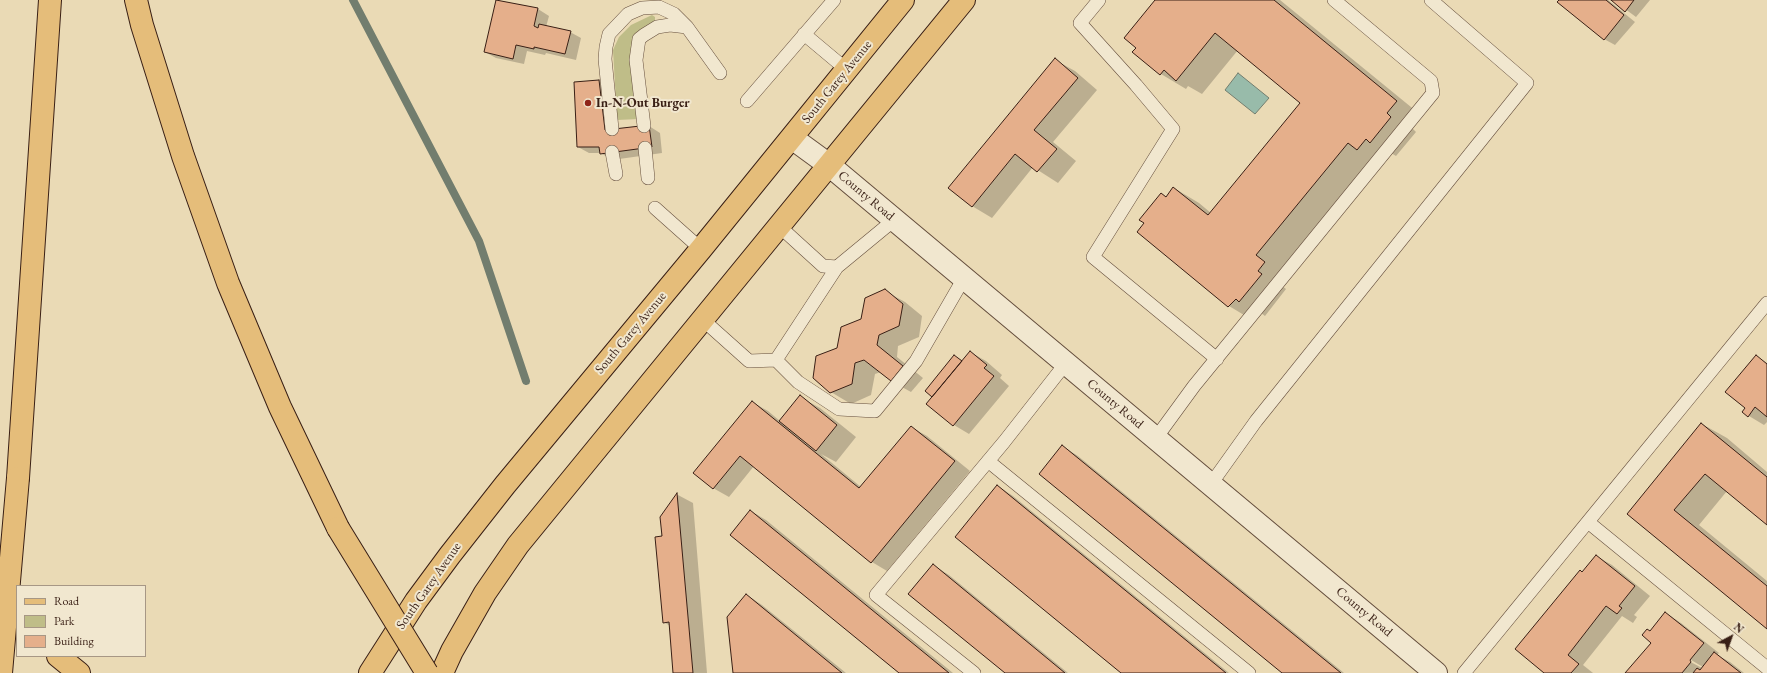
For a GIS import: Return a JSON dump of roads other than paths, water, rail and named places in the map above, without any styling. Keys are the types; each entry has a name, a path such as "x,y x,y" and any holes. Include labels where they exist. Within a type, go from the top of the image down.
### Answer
{"main road":[{"path":"2,673 18,478 50,0"},
{"path":"136,0 142,25 183,156 228,283 280,407 338,528 426,673"},
{"name":"South Garey Avenue","path":"370,673 416,601 504,485 701,249 903,0"},
{"path":"442,673 452,651 485,593 518,545 964,0"},
{"path":"0,610 16,623"},
{"path":"59,657 79,673"}],"street":[{"name":"County Road","path":"792,138 829,165 1436,673"}],"lane":[{"path":"747,101 834,0"},
{"path":"1100,0 1080,23 1136,85 1173,129 1093,257 1217,359"},
{"path":"1156,438 1217,359 1433,93 1431,81 1334,0"},
{"path":"1211,484 1256,421 1527,83 1431,0"},
{"path":"612,129 605,59 610,34 628,14 642,8 659,7 674,14 688,27 720,73"},
{"path":"644,126 636,60 639,39 644,34 657,27 670,25 688,27"},
{"path":"804,34 847,70"},
{"path":"645,148 648,178"},
{"path":"612,152 616,174"},
{"path":"655,208 701,249"},
{"path":"776,360 837,267 894,220"},
{"path":"779,226 823,266 837,267"},
{"path":"702,319 749,361 776,360 798,382 840,409 875,411 916,362 964,278"},
{"path":"1464,673 1767,303"},
{"path":"974,673 876,595 988,461 1066,363"},
{"path":"988,461 1249,673"},
{"path":"1588,522 1767,668"}],"waterway":[{"path":"353,0 479,241 526,381"}],"place":[{"name":"In-N-Out Burger","path":"588,103"}]}
